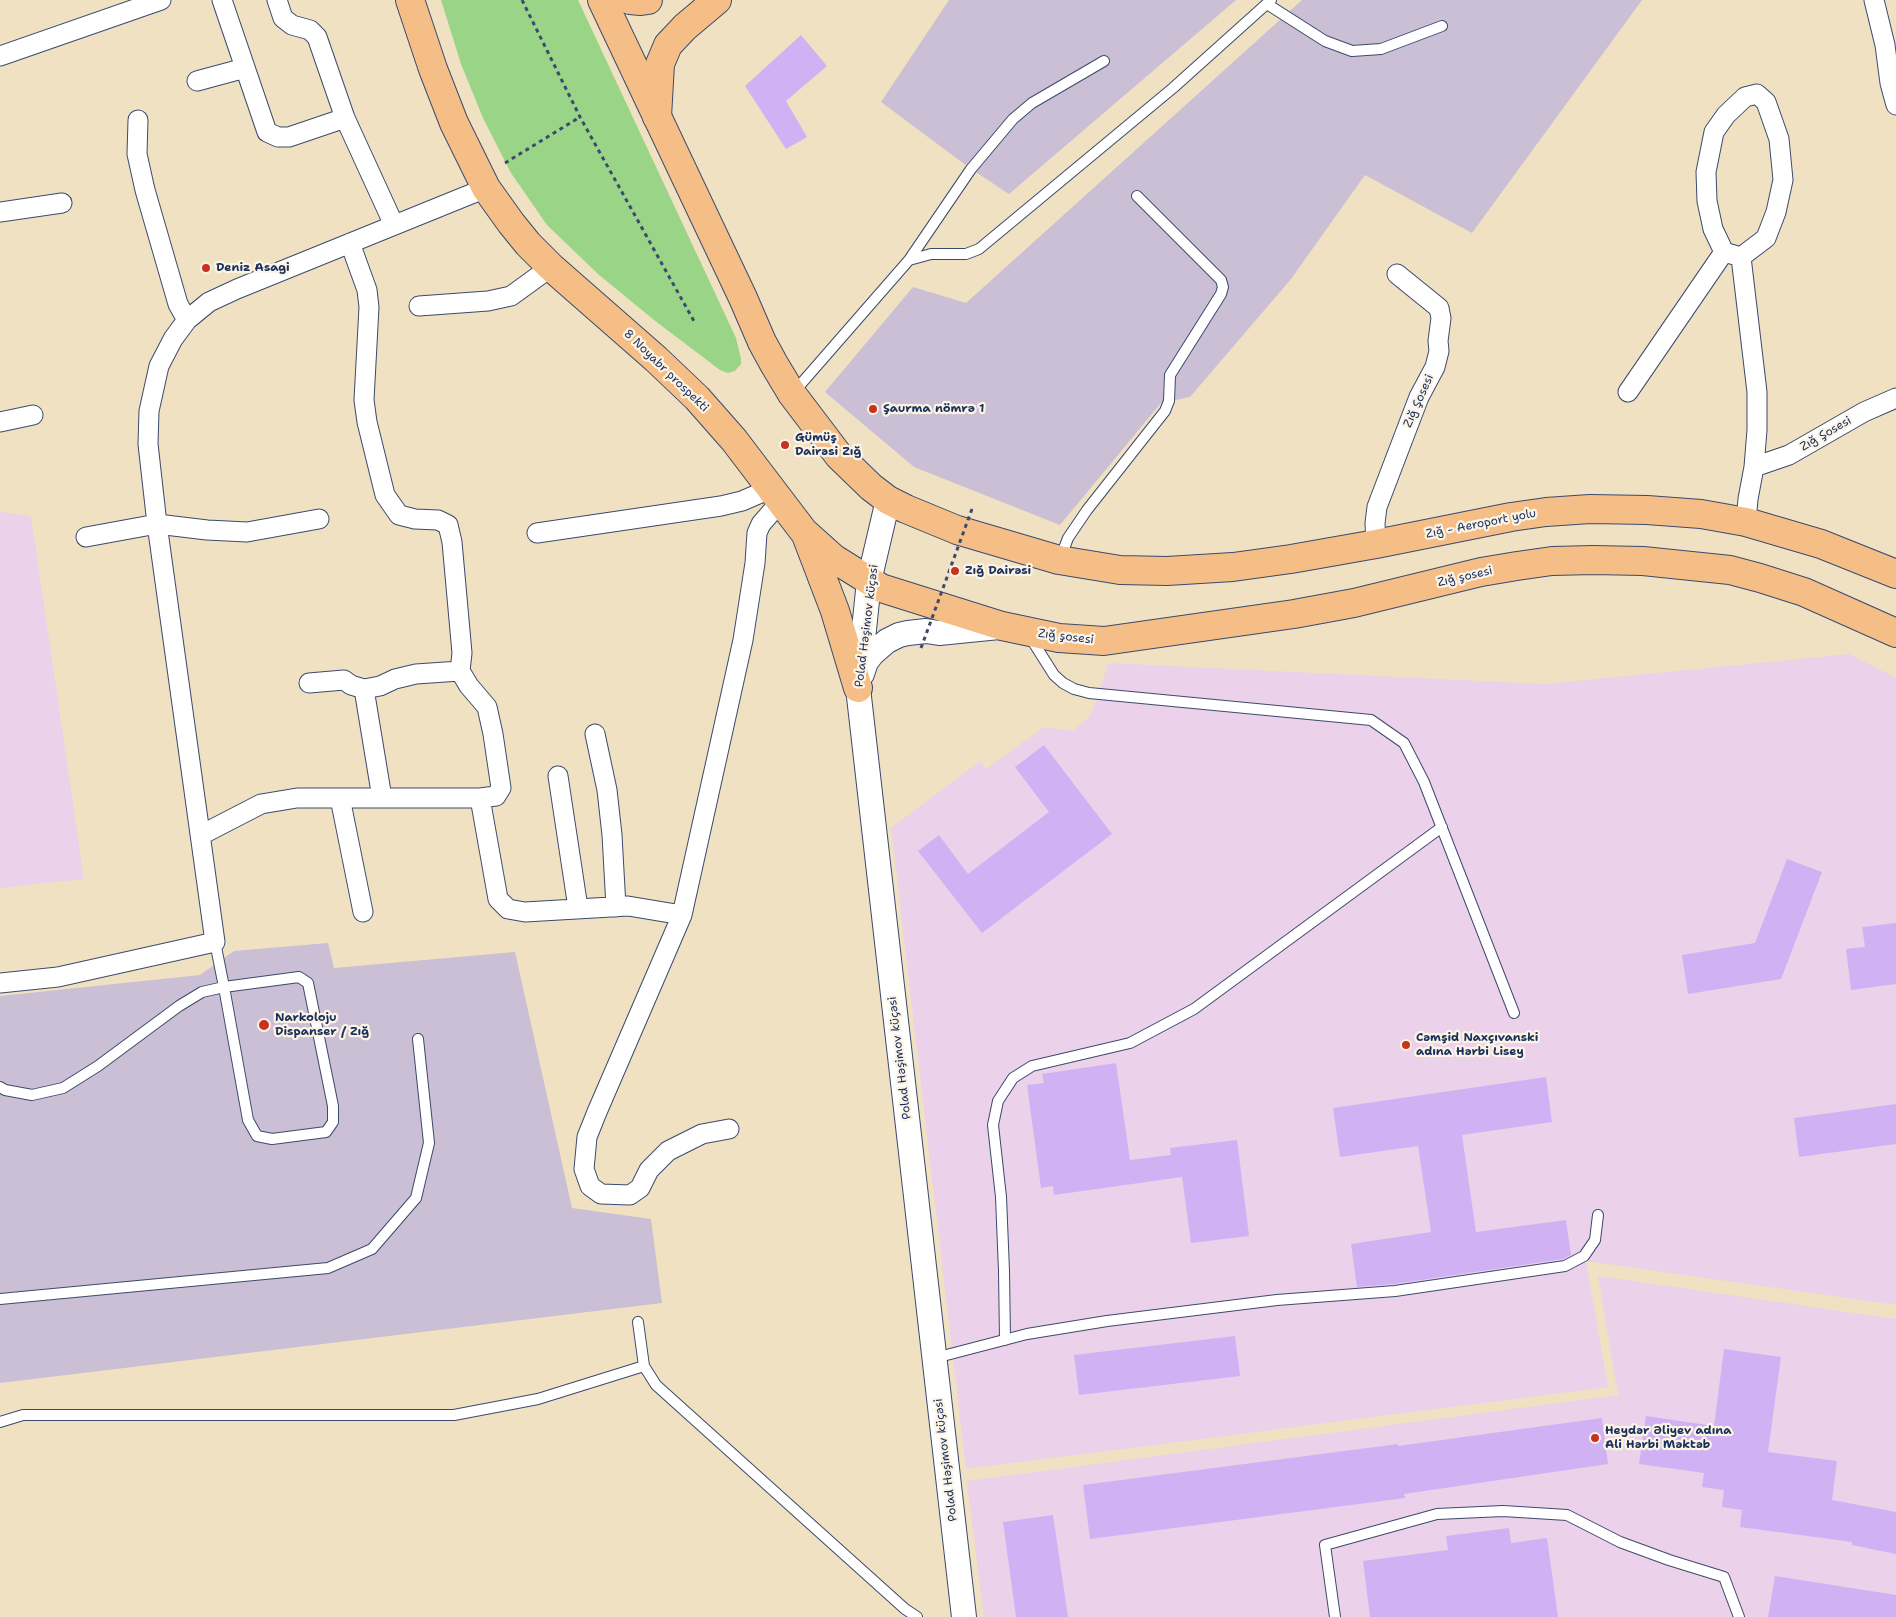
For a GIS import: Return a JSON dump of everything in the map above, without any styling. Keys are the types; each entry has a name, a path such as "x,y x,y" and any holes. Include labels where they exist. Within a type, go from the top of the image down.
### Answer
{"main road":[{"name":"8 Noyabr prospekti","path":"410,0 433,69 454,123 486,188 528,244 551,267 656,359 697,398 804,532 833,558 881,588 1014,629"},
{"path":"602,0 762,342 792,394 839,456 857,476 888,500 957,530 1059,560"},
{"path":"630,0 641,2 648,0"},
{"path":"657,117 660,64 668,45 685,27 717,0"},
{"name":"Zığ - Aeroport yolu","path":"1059,560 1120,570 1167,571 1233,567 1376,544 1511,517 1590,509 1647,510 1701,514 1746,522 1821,544 1896,574"},
{"path":"804,532 835,611 858,688"},
{"name":"Zığ şosesi","path":"1014,629 1078,640 1104,641 1132,638 1294,614 1354,603 1481,572 1552,561 1594,560 1643,561 1730,570 1804,592 1896,632"}],"street":[{"path":"0,56 141,3 162,0"},
{"path":"222,0 267,132 278,137 288,137 345,118"},
{"path":"277,0 283,18 292,25 310,30 317,37 345,118 394,225"},
{"path":"1874,0 1885,45 1890,83 1896,105"},
{"path":"197,80 245,68"},
{"path":"1628,392 1733,255 1766,238 1776,212 1783,180 1779,140 1766,102 1757,94 1745,97 1726,114 1714,132 1706,172 1707,201 1713,230 1733,255 1757,392 1757,430 1754,467 1746,522"},
{"path":"138,120 137,154 178,304 186,320"},
{"path":"0,984 58,977 215,942 157,524 148,444 149,411 160,366 173,339 186,320 209,302 486,188"},
{"path":"0,212 62,203"},
{"path":"201,835 261,804 297,798 480,798 496,796 501,788 495,743 487,707 469,686 460,671 462,653 452,542 448,525 438,520 415,519 399,515 385,495 367,422 364,400 369,327 367,290 350,243"},
{"path":"419,306 488,301 510,296 551,267"},
{"name":"Zığ Şosesi","path":"1376,544 1375,523 1377,508 1419,396 1435,367 1439,351 1438,341 1441,318 1439,308 1397,274"},
{"name":"Zığ Şosesi","path":"1754,467 1789,455 1864,412 1896,398"},
{"path":"0,422 33,415"},
{"path":"537,533 721,506 776,495"},
{"path":"729,1129 702,1134 668,1151 649,1170 640,1188 630,1195 601,1194 590,1186 584,1169 587,1137 596,1112 682,915 743,640 755,563 757,533 776,495"},
{"name":"Polad Həşimov küçəsi","path":"888,500 869,581 858,688 964,1617"},
{"path":"86,537 157,524 207,530 247,532 319,519"},
{"path":"858,688 866,662 872,654 887,641 900,635 908,632 926,631 939,633 1014,629"},
{"path":"309,682 344,680 351,685 364,689 380,686 396,679 416,674 460,671"},
{"path":"364,689 382,798"},
{"path":"595,734 607,790 612,834 616,907"},
{"path":"558,776 578,908"},
{"path":"340,798 363,912"},
{"path":"480,798 498,899 508,909 525,912 628,906 682,915"}],"lane":[{"path":"908,260 932,254 966,254 979,249 1173,88 1269,2 1324,41 1352,51 1381,49 1442,26"},
{"path":"792,394 908,260 971,169 1013,119 1032,103 1104,62"},
{"path":"1059,560 1068,538 1087,510 1165,411 1170,401 1170,375 1221,294 1223,287 1221,280 1137,196"},
{"path":"1014,629 1054,675 1062,683 1074,689 1089,693 1371,720 1404,742 1424,782 1514,1013"},
{"path":"1005,1340 1001,1206 993,1125 998,1101 1013,1078 1032,1066 1130,1043 1194,1009 1442,827"},
{"path":"0,1087 5,1090 32,1095 63,1088 98,1066 179,1006 202,992 224,987 299,976 308,983 333,1106 333,1122 326,1132 272,1139 258,1136 248,1120 224,987 215,942"},
{"path":"0,1299 328,1268 372,1249 416,1198 429,1143 418,1039"},
{"path":"935,1358 1027,1334 1107,1321 1277,1300 1395,1291 1564,1266 1584,1256 1596,1240 1598,1215"},
{"path":"638,1322 644,1366 656,1385 905,1609 917,1617"},
{"path":"0,1422 23,1415 454,1415 538,1399 644,1366"},
{"path":"1334,1617 1325,1545 1437,1514 1503,1511 1567,1515 1620,1542 1669,1560 1724,1576 1738,1617"}],"path":[{"path":"522,0 580,117 695,323"},
{"path":"505,163 580,117"},
{"path":"922,648 972,508"}],"shaded area":[{"path":"949,0 1236,0 1009,194 971,169 881,102"},
{"path":"1302,0 1642,0 1472,233 1365,175 1291,279 1190,397 1161,403 1060,525 914,467 825,392 913,287 966,303"},
{"path":"0,512 31,516 84,879 0,888"},
{"name":"Cəmşid Naxçıvanski adına Hərbi Lisey","path":"1849,654 1896,678 1896,1305 1586,1261 1608,1387 966,1469 891,828 980,761 986,769 1044,727 1073,731 1090,716 1108,663 1545,684"},
{"path":"328,943 334,968 515,952 572,1208 651,1219 662,1303 0,1383 0,996 200,975 234,951"},
{"name":"Heydər Əliyev adına Ali Hərbi Məktəb","path":"1598,1276 1896,1319 1896,1617 984,1617 967,1481 1618,1395"}],"green space":[{"path":"441,0 578,0 736,338 741,364 735,371 728,373 720,370 654,320 598,274 547,225 511,173 483,118 461,64"}],"building":[{"path":"801,35 827,66 786,101 807,137 786,149 745,86"},
{"path":"1044,745 1112,834 982,933 918,851 939,835 968,874 1049,812 1015,767"},
{"path":"1787,859 1822,872 1781,979 1688,994 1682,955 1755,943"},
{"path":"1896,923 1896,984 1851,990 1846,949 1865,947 1862,927"},
{"path":"1116,1063 1130,1160 1171,1155 1170,1148 1237,1140 1249,1236 1191,1243 1182,1177 1054,1195 1053,1186 1041,1188 1027,1085 1044,1083 1042,1074"},
{"path":"1546,1077 1552,1122 1462,1135 1476,1232 1566,1220 1571,1255 1563,1259 1394,1284 1357,1287 1351,1244 1431,1232 1418,1146 1340,1157 1333,1108"},
{"path":"1896,1104 1896,1144 1799,1157 1794,1118"},
{"path":"1235,1336 1240,1376 1079,1395 1074,1355"},
{"path":"1724,1349 1781,1357 1768,1452 1837,1461 1832,1500 1896,1512 1896,1554 1852,1545 1852,1542 1740,1527 1742,1510 1722,1507 1724,1490 1702,1487 1704,1473 1639,1464 1646,1416 1714,1426"},
{"path":"1602,1418 1608,1464 1404,1494 1405,1498 1090,1539 1083,1485 1398,1444 1398,1446"},
{"path":"1053,1515 1068,1617 1016,1617 1003,1522"},
{"path":"1509,1528 1511,1543 1547,1538 1558,1617 1370,1617 1363,1561 1448,1550 1446,1536"},
{"path":"1775,1576 1896,1595 1896,1617 1768,1617"}],"place":[{"name":"Deniz Asagi","path":"206,268"},
{"name":"Şaurma nömrә 1","path":"873,409"},
{"name":"Gümüş Dairəsi Zığ","path":"785,445"},
{"name":"Zığ Dairəsi","path":"955,571"},
{"name":"Narkoloju Dispanser / Zığ","path":"264,1025"},
{"name":"Cəmşid Naxçıvanski adına Hərbi Lisey","path":"1406,1045"},
{"name":"Heydər Əliyev adına Ali Hərbi Məktəb","path":"1595,1438"}]}
